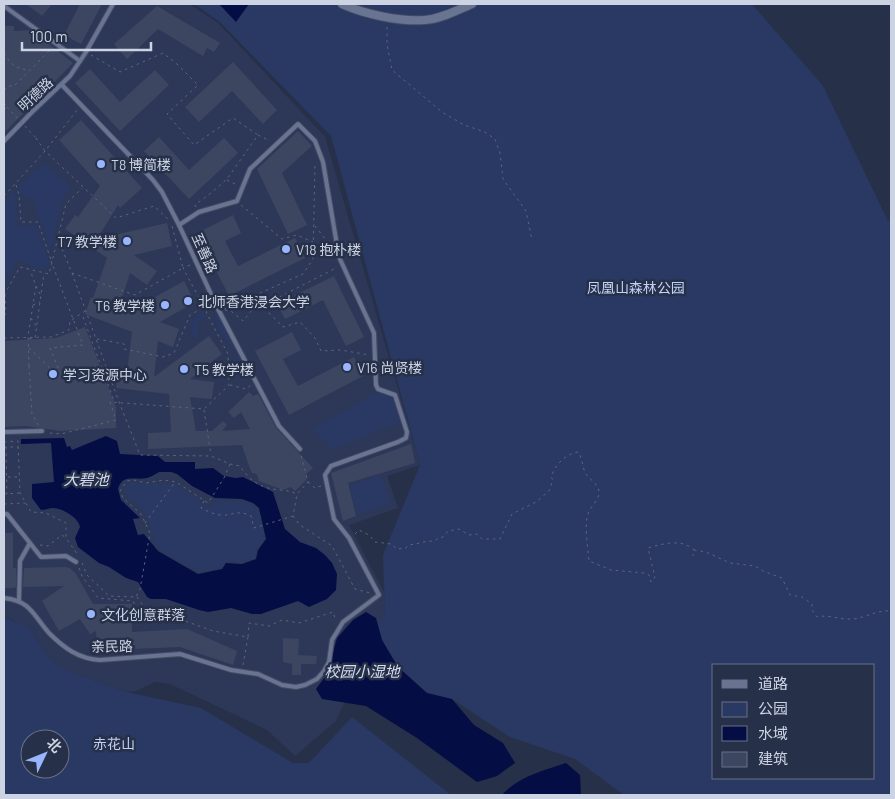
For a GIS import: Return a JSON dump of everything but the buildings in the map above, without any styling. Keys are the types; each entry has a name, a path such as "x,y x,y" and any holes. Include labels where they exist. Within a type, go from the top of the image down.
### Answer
{"street":[{"path":"342,4 353,9 399,19 425,20 472,4"}],"lane":[{"name":"明德路","path":"4,141 62,85 80,62 113,4"},
{"path":"4,6 80,62"},
{"name":"至善路","path":"62,85 153,180 162,192 217,307 278,426 300,449"},
{"path":"179,225 199,212 237,202 250,169 298,124 315,141 323,162 339,257 374,333 376,385 378,389 395,396 408,432 406,438 331,466 325,474 334,519 349,538 379,595 339,627"},
{"path":"4,432 42,431"},
{"path":"4,514 7,514 41,557 66,556 76,562"},
{"path":"19,601 20,561 30,543"},
{"name":"亲民路","path":"4,598 19,601 32,610 62,645 76,655 88,659 100,660 180,654 205,660 231,670 258,674 282,685 296,687 317,679 324,671 329,662 332,640 339,627"}],"path":[{"path":"387,16 387,44 392,70 442,112 464,125 485,132 495,139 500,153 503,179 526,211 532,240"},
{"path":"4,90 9,86 14,86 56,44"},
{"path":"86,52 120,72 163,54 177,64 198,85 167,114 194,145 233,118 258,135 271,141"},
{"path":"4,53 9,63 20,69 29,70"},
{"path":"4,103 36,138 45,151 116,218 154,206 171,222"},
{"path":"4,196 45,151 81,104"},
{"path":"4,110 7,107"},
{"path":"194,205 226,179 258,135"},
{"path":"323,162 315,165 313,259 303,274 224,309 230,311 243,321 256,304 283,327 300,322 315,338 321,351 341,350 375,356"},
{"path":"226,179 242,188"},
{"path":"16,185 19,195 20,222 38,222 83,345 50,348 58,368 53,371 29,348"},
{"path":"4,295 20,267 49,274 66,204 83,187"},
{"path":"237,202 282,239 297,235 314,242"},
{"path":"36,286 28,339 29,366 32,414 42,431 61,434 116,420 110,402 204,409 229,385 228,354 183,268 171,222 170,207"},
{"path":"315,226 339,257"},
{"path":"57,237 140,454 211,456 240,466 247,478 268,488 290,491 297,494"},
{"path":"72,273 135,295 196,262"},
{"path":"261,307 342,265"},
{"path":"30,270 41,296"},
{"path":"28,339 35,338 44,273"},
{"path":"4,289 6,314 4,316"},
{"path":"33,305 40,302"},
{"path":"96,339 124,344 124,349 163,357 174,353 190,315 204,307"},
{"path":"206,312 217,307"},
{"path":"4,338 51,337 69,330 70,321 86,311"},
{"path":"83,317 114,402"},
{"path":"31,318 36,326"},
{"path":"229,385 246,389"},
{"path":"204,409 211,456"},
{"path":"4,442 18,441 20,493 31,512 46,513 66,523 66,538"},
{"path":"7,494 5,447 18,447"},
{"path":"300,449 308,482 315,488 326,484"},
{"path":"349,538 359,530 375,542 391,544 397,549 406,548 408,545 422,541 436,541 448,531 460,529 469,535 478,534 482,539 500,539 512,514 536,502 549,491 551,477 556,465 568,455 578,452 586,473 595,483 599,493 591,507 586,522 589,561 611,570 627,573 644,573 649,575 650,582 655,577 648,548 665,544 683,544 690,546 694,550 706,552 730,564 755,566 782,578 790,595 802,597 812,604 812,610 817,617 823,615 851,619 877,611 891,611"},
{"path":"136,596 140,589 150,533 141,514 123,498 120,491 122,486 127,481 134,480 139,483 155,483 164,480 176,482 208,503 224,478 230,464"},
{"path":"7,476 20,477"},
{"path":"145,523 176,482"},
{"path":"308,482 297,494 293,516 300,525 332,546 356,590 379,595"},
{"path":"4,494 20,493"},
{"path":"204,501 200,508 209,512 222,515 232,512 244,512 252,516 254,528 293,516"},
{"path":"4,504 26,503"},
{"path":"48,546 62,535 80,558 87,576 109,596 136,596"},
{"path":"693,556 694,550"},
{"path":"76,562 82,576 98,598 133,601 142,621"},
{"path":"136,596 146,610 142,621"},
{"path":"242,671 249,623 269,626 282,620 299,623 333,612 339,627"},
{"path":"142,621 185,620 213,631 248,636"}],"shaded area":[{"name":"北师香港浸会大学","path":"4,4 189,4 218,23 325,137 420,465 387,476 398,508 349,525 384,592 385,612 336,721 295,756 267,730 170,684 155,682 136,691 126,692 76,674 56,664 44,652 34,635 13,620 4,617"}],"green space":[{"name":"凤凰山森林公园","path":"194,4 752,4 823,86 888,221 891,220 891,795 624,795 575,759 510,737 452,699 427,693 398,667 382,640 378,626 385,612 383,555 420,465 331,136 220,22"},
{"path":"43,164 71,186 62,202 50,251 32,197 21,197 18,187"},
{"path":"14,191 18,226 37,225 49,262 47,267 44,266 43,270 31,267 27,262 16,260 9,278 4,268 4,201"},
{"path":"203,312 205,317 199,321 197,341 190,329 195,316"},
{"path":"220,315 236,348 245,374 239,379 233,371 236,352 222,334 214,318"},
{"path":"378,392 392,398 400,422 331,449 312,429"},
{"path":"380,475 390,504 357,514 349,485"},
{"path":"132,482 174,485 185,490 210,509 216,499 252,504 259,514 265,538 257,549 256,558 242,563 225,562 223,567 199,572 162,552 155,543 145,512 127,496 125,491 126,485"},
{"name":"赤花山","path":"4,617 27,627 44,652 56,664 76,674 126,692 201,708 293,763 309,763 352,717 451,795 4,795"}],"water":[{"path":"219,4 249,4 236,22"},
{"name":"大碧池","path":"106,436 117,441 120,454 158,456 165,462 195,462 195,469 213,468 224,476 243,477 273,492 285,529 300,542 316,548 332,563 337,574 336,590 327,599 309,607 298,601 261,614 252,614 231,608 208,612 166,599 151,599 147,597 138,582 126,578 99,563 78,547 75,538 80,527 77,520 57,508 41,510 32,498 32,484 54,482 51,443 21,444 21,439 64,438 67,447 70,446 72,450","holes":["159,472 171,472 215,498 242,499 253,503 259,508 266,539 258,550 256,559 242,564 226,563 222,569 198,574 158,551 144,534 138,535 133,519 140,518 121,500 118,489 120,484 126,479 142,479"]},
{"name":"校园小湿地","path":"366,612 376,618 382,640 398,667 427,693 452,699 474,725 503,743 515,763 497,776 477,782 417,738 366,706 322,699 316,689 327,674 337,638 353,620"},
{"path":"566,763 580,775 581,795 502,795 515,783 523,779 540,771"}],"place":[{"name":"T8 博简楼","path":"101,164"},
{"name":"T7 教学楼","path":"127,241"},
{"name":"V18 抱朴楼","path":"286,249"},
{"name":"北师香港浸会大学","path":"188,301"},
{"name":"T6 教学楼","path":"165,305"},
{"name":"V16 尚贤楼","path":"347,367"},
{"name":"T5 教学楼","path":"184,369"},
{"name":"学习资源中心","path":"53,374"},
{"name":"文化创意群落","path":"91,614"}]}
